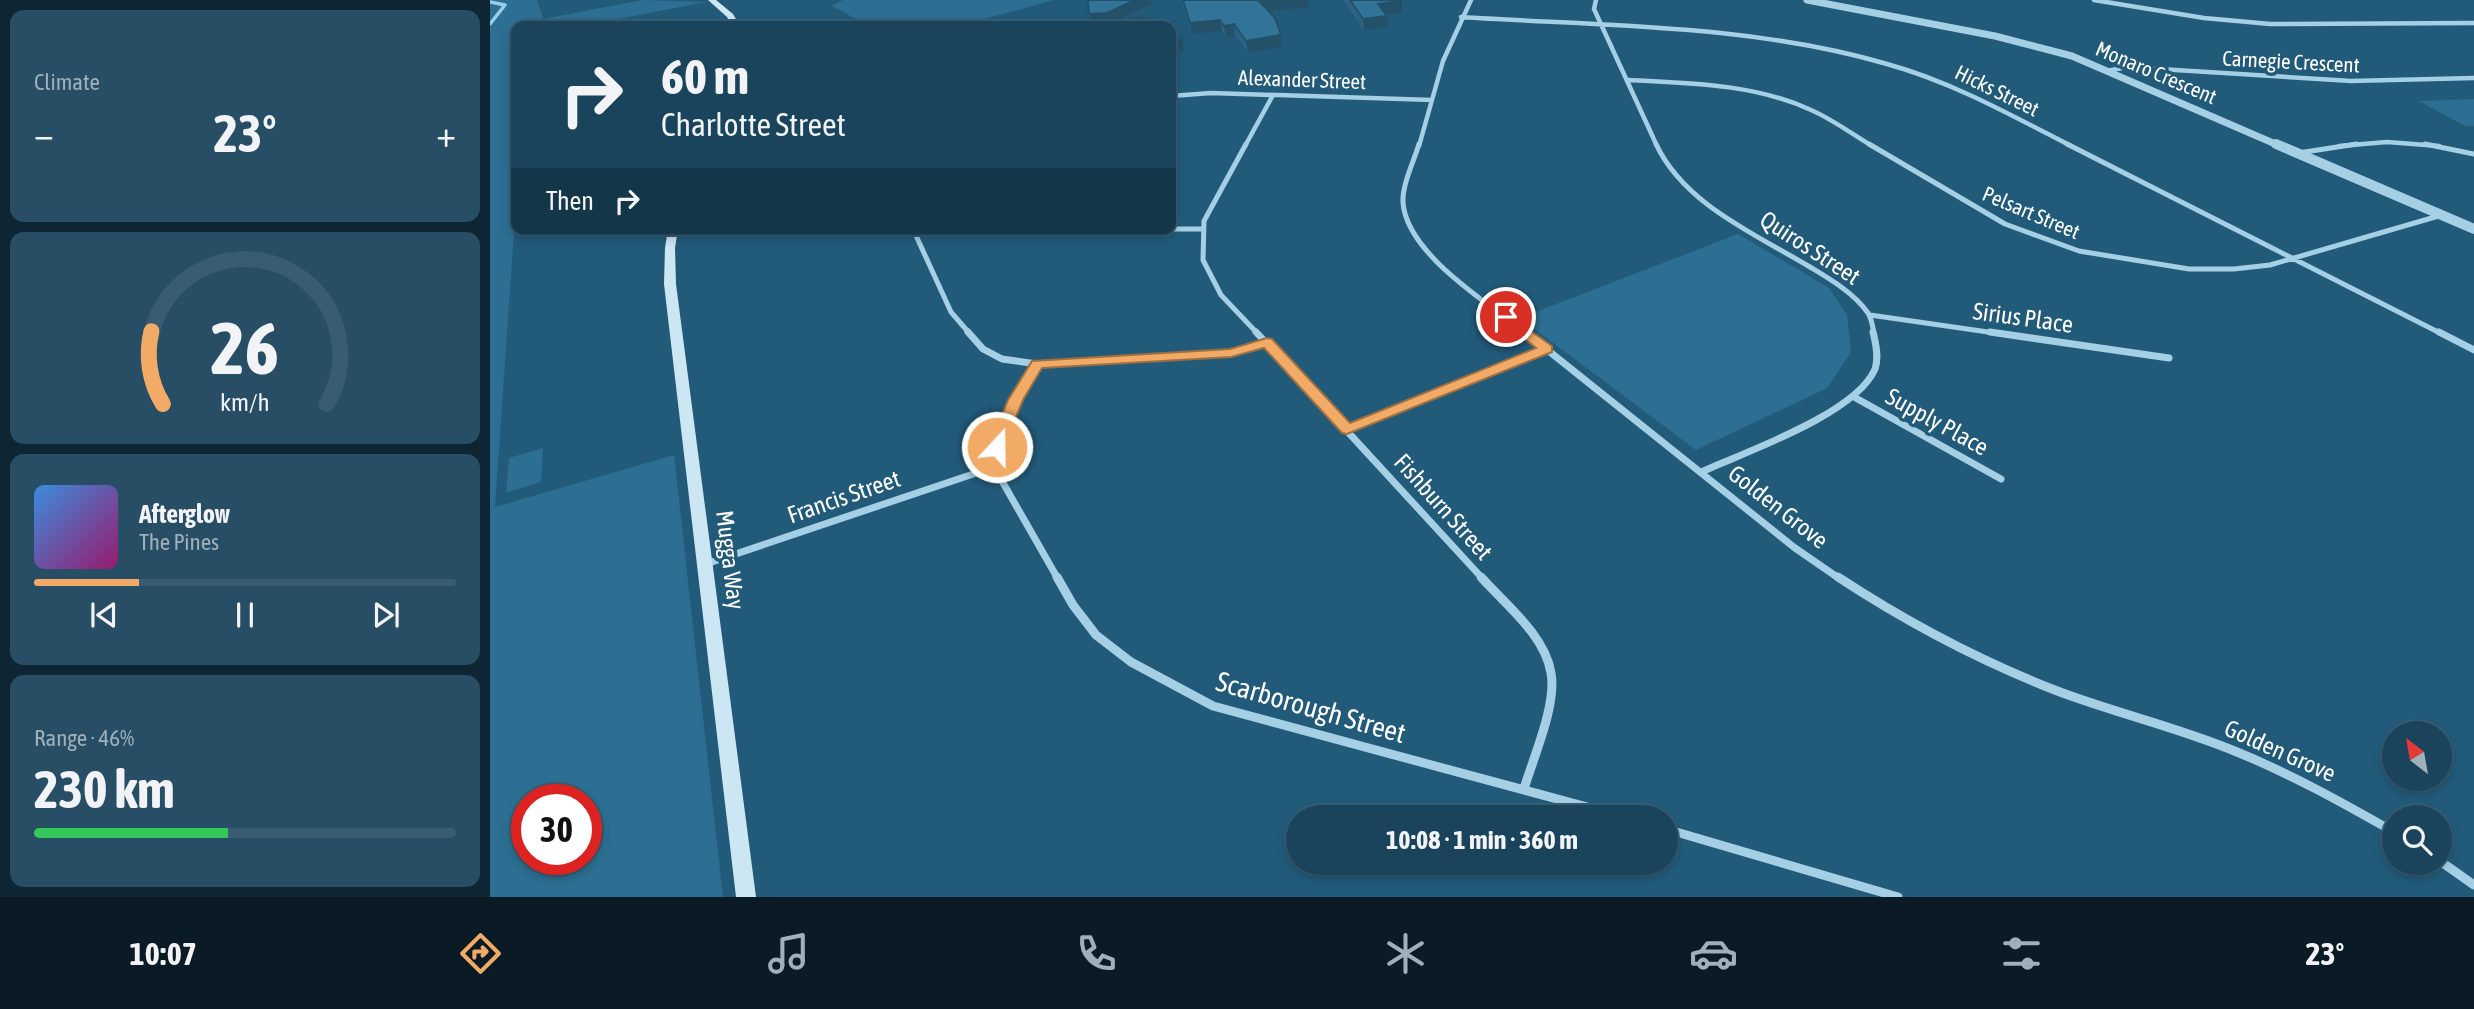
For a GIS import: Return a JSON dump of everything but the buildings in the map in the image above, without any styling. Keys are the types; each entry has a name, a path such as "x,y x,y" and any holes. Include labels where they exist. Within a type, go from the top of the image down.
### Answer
{"main road":[{"path":"712,0 733,21"},
{"name":"Mugga Way","path":"672,235 670,284 746,897"}],"street":[{"name":"Golden Grove","path":"1471,0 1443,61 1403,200 1409,227 1435,260 1795,548 1839,579 1925,630 1973,654 2061,692 2238,752 2318,789 2382,825"},
{"name":"Quiros Street","path":"1596,0 1594,9 1664,161 1688,189 1728,218 1837,283 1870,315 1877,350 1875,369 1854,397 1832,412 1701,472"},
{"name":"Monaro Crescent","path":"1807,0 2033,45 2072,56 2474,229"},
{"path":"2094,0 2218,19 2272,24 2379,21 2474,23"},
{"name":"Hicks Street","path":"1461,17 1784,40 1845,51 1895,64 1969,94 2474,350"},
{"name":"Carnegie Crescent","path":"2107,71 2127,67 2375,82 2474,78"},
{"name":"Pelsart Street","path":"1629,80 1718,85 1783,99 1811,110 1994,219 2035,237 2079,251 2128,261 2189,269 2234,269 2296,259 2442,215"},
{"name":"Alexander Street","path":"1176,96 1211,93 1432,100"},
{"name":"Fishburn Street","path":"1273,95 1209,209 1202,229 1203,260 1213,284 1534,636 1548,660 1552,685 1524,789"},
{"path":"2298,153 2333,147 2425,142 2474,154"},
{"path":"1176,229 1202,229"},
{"path":"916,235 951,312 965,332 983,349 1002,359 1037,364 1231,353 1267,342"},
{"name":"Sirius Place","path":"1870,315 2169,358"},
{"path":"1347,429 1546,349"},
{"path":"994,467 995,453 1004,426 1037,364"},
{"name":"Supply Place","path":"1854,397 2001,479"},
{"name":"Francis Street","path":"706,564 994,467"},
{"name":"Scarborough Street","path":"994,467 1073,605 1096,635 1131,662 1213,706 1582,805"},
{"path":"1678,833 1898,897"},
{"path":"2452,869 2474,885"}],"shaded area":[{"path":"490,0 537,0 543,19 643,0 706,2 608,21 511,21 511,235 514,235 495,507 674,455 723,897 490,897"},
{"path":"843,0 1054,0 977,21 860,21 832,6"},
{"path":"2474,99 2474,126 2465,126 2419,101"},
{"path":"1738,234 1829,288 1847,315 1851,352 1827,388 1696,450 1520,318"},
{"path":"543,448 541,482 506,493 509,458"}],"waterway":[{"path":"490,2 505,5 490,24"}],"route":[{"path":"997,447 1016,400 1037,364 1231,353 1267,342 1347,429 1546,349 1506,317"}]}
